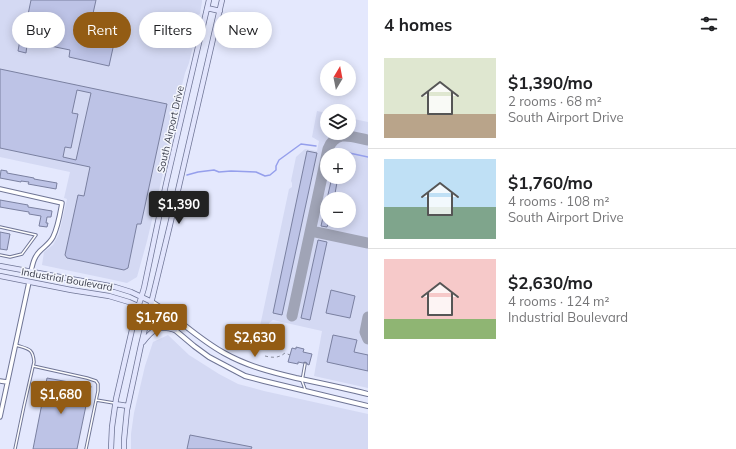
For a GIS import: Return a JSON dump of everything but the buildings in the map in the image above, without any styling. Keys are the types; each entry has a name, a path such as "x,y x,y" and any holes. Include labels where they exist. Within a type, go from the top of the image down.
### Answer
{"main road":[{"name":"South Airport Drive","path":"111,449 115,404 134,321 144,288 208,0"},
{"name":"South Airport Drive","path":"124,449 128,406 141,345 222,0"},
{"path":"207,8 220,11"},
{"name":"Industrial Boulevard","path":"0,266 121,288 152,302"},
{"path":"29,282 31,271"},
{"name":"Industrial Boulevard","path":"0,276 109,296 125,300 149,311"},
{"path":"141,345 148,335 155,330 162,327 175,330"},
{"path":"115,404 128,406"}],"street":[{"path":"0,189 62,203 53,237 35,258 31,271"},
{"path":"0,417 29,282"},
{"name":"Industrial Boulevard","path":"152,302 208,343 232,358 257,368 368,394"},
{"name":"Industrial Boulevard","path":"149,311 208,357 234,371 255,379 368,406"},
{"path":"0,381 7,382"}],"lane":[{"path":"0,227 36,235 22,254 10,257 0,255"},
{"path":"15,449 34,366 34,355 31,351 16,345"},
{"path":"305,364 302,379 303,386 307,392"},
{"path":"34,366 87,378 96,381 98,384 86,449"},
{"path":"96,400 115,404"}],"path":[{"path":"265,356 276,358 285,353 290,355"}],"shaded area":[{"path":"0,0 202,0 200,12 139,12 139,48 192,48 182,85 182,93 137,277 127,283 42,265 44,252 53,245 59,234 67,199 64,198 70,172 0,157"},
{"path":"317,111 320,112 320,140 356,140 356,119 368,122 368,388 314,376 322,331 273,320 269,323 268,332 259,331 289,189 292,187 291,181 296,157 305,149 317,151 319,141 312,137"},
{"path":"168,335 189,355 238,384 368,414 368,449 131,449 131,434 134,413 145,366 153,342"}],"waterway":[{"path":"187,175 214,170 219,172 256,172 265,176 270,175 276,170 279,160 301,144 316,146"},
{"path":"356,154 368,157"}],"taxiway":[{"path":"292,316 328,149 331,143 340,137 350,136 368,140"},
{"path":"311,231 368,243"},
{"path":"368,317 365,332 368,339"}]}
